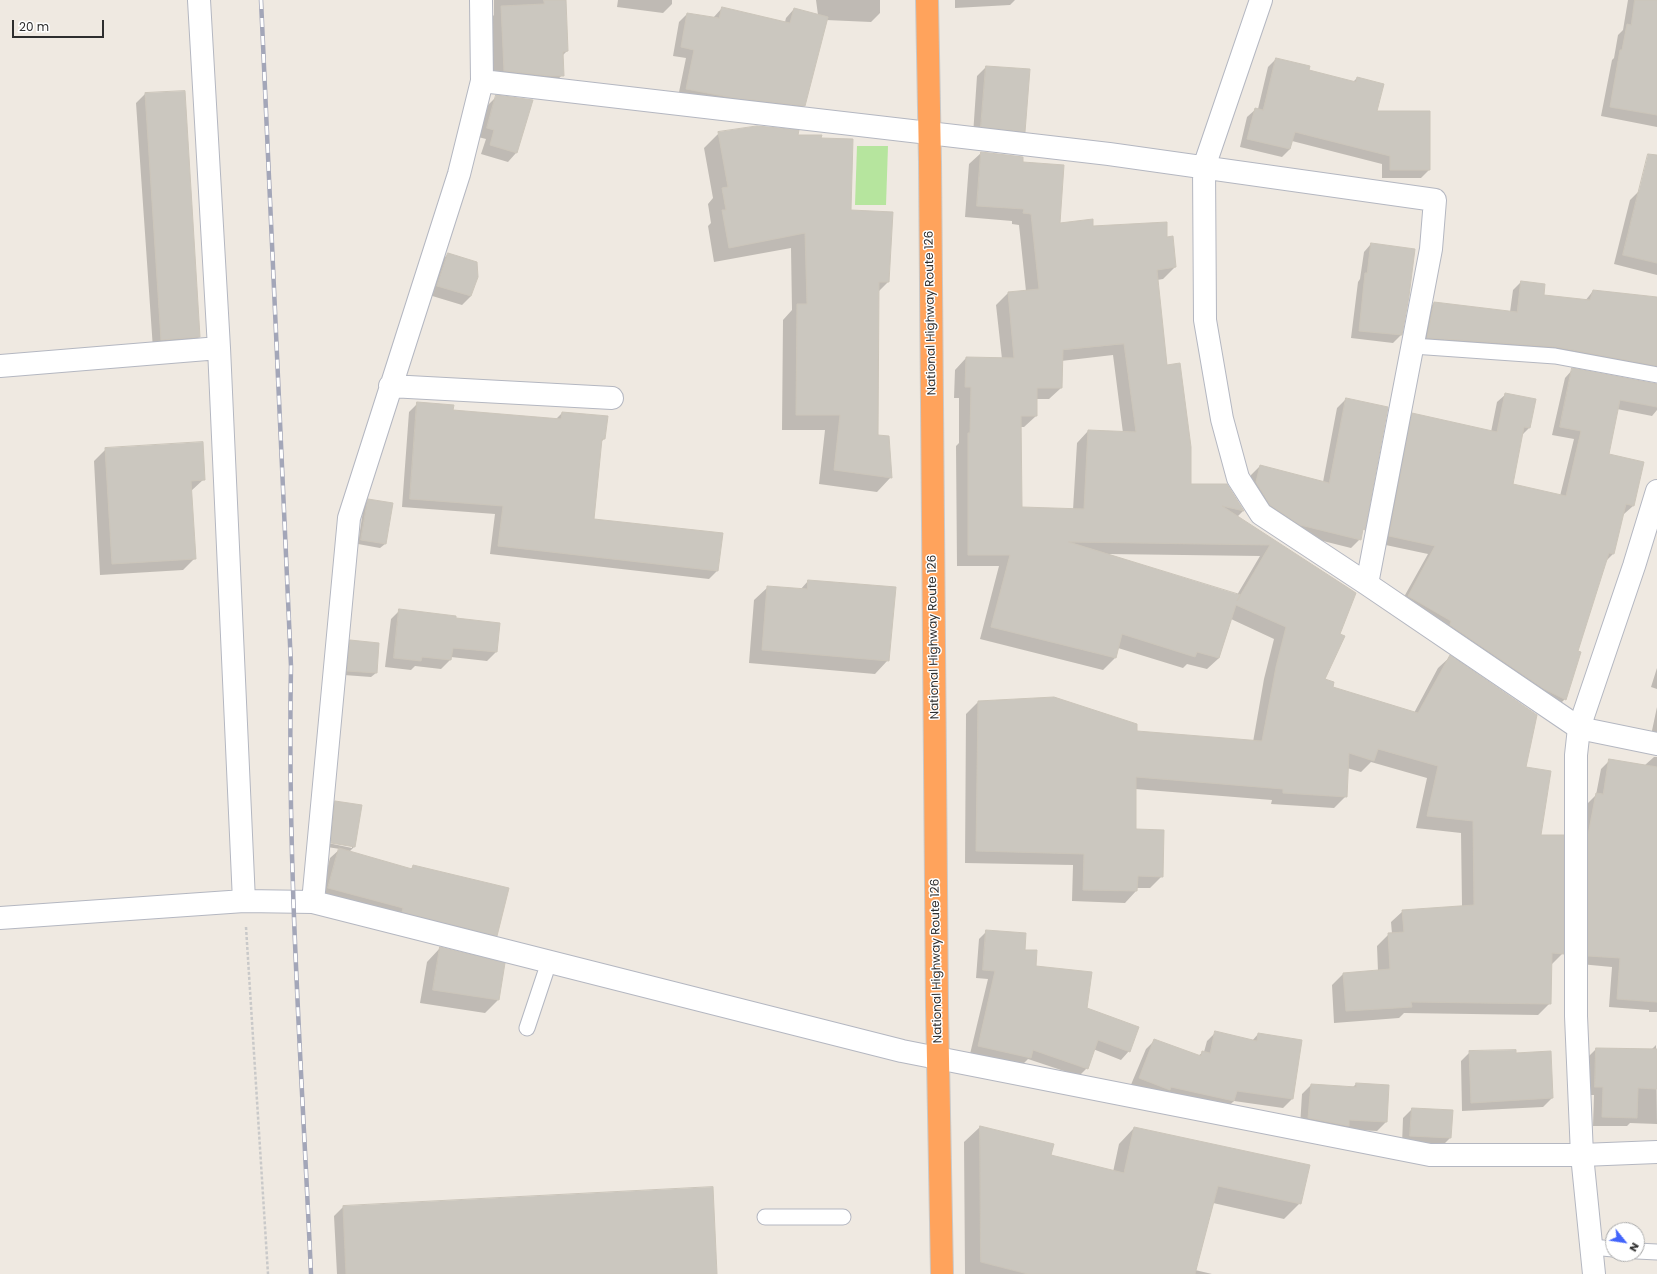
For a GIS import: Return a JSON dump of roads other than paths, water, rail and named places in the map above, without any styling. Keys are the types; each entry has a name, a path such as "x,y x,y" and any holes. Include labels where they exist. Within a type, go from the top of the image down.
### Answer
{"highway":[{"name":"National Highway Route 126","path":"927,0 930,134 938,1058 942,1274"}],"street":[{"path":"199,0 219,348 244,901"},
{"path":"313,902 349,518 459,174 482,81 481,0"},
{"path":"1260,0 1204,167 1205,320 1222,419 1238,478 1261,514 1579,728 1657,744"},
{"path":"482,81 1204,167 1436,200 1431,249 1367,584"},
{"path":"0,366 219,348"},
{"path":"390,386 612,398"},
{"path":"1594,1274 1582,1155 1576,1016 1576,755 1579,728 1634,566 1657,491"},
{"path":"0,918 244,901 313,902 902,1051 1430,1155 1582,1155 1657,1152"}],"lane":[{"path":"1412,346 1555,356 1657,375"},
{"path":"527,1028 549,962"},
{"path":"765,1217 843,1217"},
{"path":"1592,1247 1605,1248"},
{"path":"1645,1251 1657,1252"}],"railway":[{"path":"261,0 291,666 290,742 293,894 311,1274"}]}
